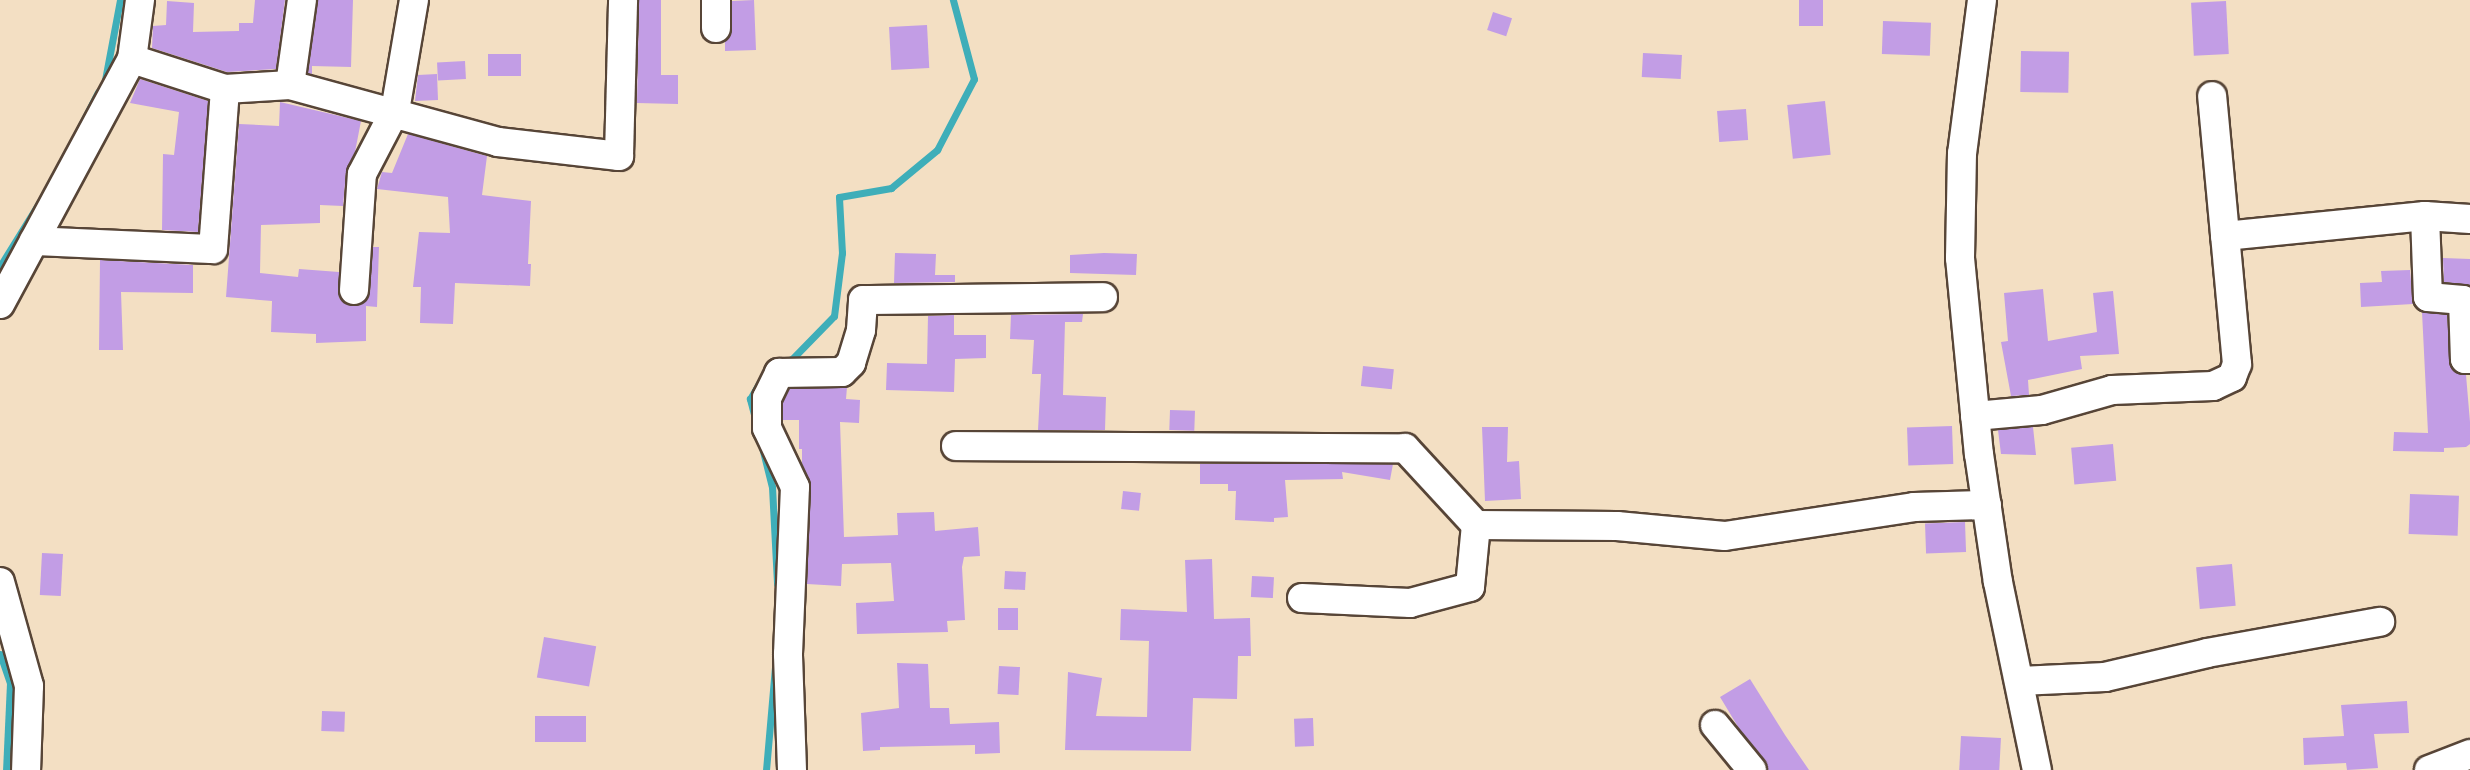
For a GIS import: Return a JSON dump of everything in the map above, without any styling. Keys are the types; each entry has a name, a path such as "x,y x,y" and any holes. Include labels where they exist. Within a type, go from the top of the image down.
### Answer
{"street":[{"path":"0,303 132,59 140,0"},
{"path":"290,85 302,0"},
{"path":"354,290 362,174 395,111 414,0"},
{"path":"132,59 225,89 290,85 395,111 498,141 619,156 622,0"},
{"path":"716,0 716,28"},
{"path":"1982,0 1962,153 1960,258 1975,416 1998,582 2037,770"},
{"path":"34,241 213,249 225,89"},
{"path":"1975,416 2042,410 2112,390 2213,386 2232,377 2237,364 2212,96"},
{"path":"2225,236 2425,216 2470,219"},
{"path":"2425,216 2428,297 2463,300 2465,359 2470,359"},
{"path":"792,770 788,654 795,487 767,428 767,398 779,373 842,372 851,363 861,330 863,300 1103,297"},
{"path":"956,446 1405,448 1476,525 1617,526 1725,536 1914,507 1987,505"},
{"path":"1302,598 1410,603 1470,587 1476,525"},
{"path":"0,582 29,686 26,770"},
{"path":"2020,681 2105,677 2207,653 2380,622"},
{"path":"1715,725 1752,770"},
{"path":"2428,770 2470,754"}],"building":[{"path":"255,0 285,0 276,69 227,72 152,48 153,26 166,25 167,1 194,3 193,32 239,31 239,23 253,23"},
{"path":"318,0 353,0 351,67 312,66 312,74 308,73"},
{"path":"639,0 661,0 661,75 678,75 678,104 637,103"},
{"path":"754,0 756,50 725,51 725,42 732,29 732,1"},
{"path":"1799,0 1823,0 1823,26 1799,26"},
{"path":"2226,1 2229,54 2194,56 2191,3"},
{"path":"1493,12 1512,18 1506,36 1487,30"},
{"path":"1883,21 1931,23 1930,56 1882,54"},
{"path":"927,25 929,68 891,70 889,27"},
{"path":"2021,51 2069,52 2068,93 2020,92"},
{"path":"1643,53 1682,55 1681,79 1642,77"},
{"path":"488,54 521,54 521,76 488,76"},
{"path":"465,61 466,79 438,80 437,62"},
{"path":"437,74 438,100 415,101 418,75"},
{"path":"140,79 208,101 198,232 162,230 163,154 174,155 179,112 130,103"},
{"path":"1825,101 1831,155 1793,159 1787,105"},
{"path":"280,102 361,121 355,152 346,172 343,206 320,205 320,223 261,225 260,273 298,277 299,269 339,272 339,298 352,306 361,305 370,292 373,247 379,247 377,307 366,306 366,341 316,343 316,334 271,332 272,301 226,297 239,124 279,126"},
{"path":"1746,109 1748,140 1719,142 1717,111"},
{"path":"408,134 487,156 482,195 531,201 528,264 531,264 530,286 455,283 453,324 420,323 421,287 413,287 419,232 450,233 448,197 377,189 382,172 392,173"},
{"path":"895,253 936,254 935,275 955,275 955,282 894,283"},
{"path":"1137,254 1136,275 1070,273 1070,255"},
{"path":"2443,258 2470,259 2470,285 2444,282"},
{"path":"100,260 193,265 193,293 121,292 123,350 99,350"},
{"path":"2410,270 2413,304 2361,307 2360,283 2382,282 2381,271"},
{"path":"2043,289 2048,341 2097,332 2093,293 2113,291 2119,354 2080,356 2082,369 2028,380 2029,395 2011,396 2001,342 2008,341 2004,293"},
{"path":"2422,312 2447,315 2451,367 2466,375 2470,444 2466,447 2444,448 2444,452 2393,451 2394,432 2428,433"},
{"path":"1083,314 1082,322 1065,322 1063,395 1106,397 1105,430 1038,430 1041,374 1032,374 1034,340 1010,339 1011,315"},
{"path":"954,315 954,335 986,335 986,358 955,359 954,392 886,390 887,363 927,364 928,316"},
{"path":"1363,366 1394,369 1392,389 1361,386"},
{"path":"847,387 846,399 860,400 859,423 840,422 844,537 898,535 897,513 934,512 935,531 978,527 980,556 964,557 962,567 965,620 947,621 948,632 857,634 856,603 894,601 891,563 842,564 841,586 807,584 811,487 802,463 802,449 799,449 799,420 783,420 783,402 789,389"},
{"path":"1170,410 1195,411 1194,431 1169,430"},
{"path":"1952,426 1953,464 1908,466 1907,428"},
{"path":"1482,427 1508,427 1507,462 1519,461 1521,499 1485,501"},
{"path":"2033,427 2036,455 2001,454 1998,430"},
{"path":"2113,444 2116,481 2074,485 2071,448"},
{"path":"1200,464 1393,464 1390,480 1342,472 1343,479 1285,480 1288,517 1274,518 1274,522 1235,520 1236,491 1228,491 1228,484 1200,484"},
{"path":"1123,491 1141,493 1139,511 1121,509"},
{"path":"2410,494 2459,496 2458,536 2409,534"},
{"path":"1965,522 1966,552 1926,553 1925,523"},
{"path":"42,553 63,554 61,596 40,595"},
{"path":"1212,559 1214,619 1250,618 1251,656 1238,656 1237,699 1193,698 1191,751 1065,750 1068,672 1102,678 1096,716 1147,717 1149,641 1120,640 1121,609 1187,612 1185,560"},
{"path":"2232,564 2236,606 2200,609 2196,567"},
{"path":"1005,571 1026,572 1025,590 1004,589"},
{"path":"1252,576 1274,577 1273,598 1251,597"},
{"path":"998,608 1018,608 1018,630 998,630"},
{"path":"544,637 596,646 589,687 537,677"},
{"path":"897,663 928,664 930,708 949,708 950,724 999,722 1000,753 975,754 975,745 880,747 880,750 863,751 861,713 899,708"},
{"path":"999,666 1020,667 1019,695 998,694"},
{"path":"1750,679 1809,770 1768,770 1765,760 1740,730 1720,697"},
{"path":"2407,701 2409,733 2374,734 2378,768 2347,770 2346,763 2304,765 2303,738 2344,736 2341,705"},
{"path":"322,711 345,712 344,732 321,731"},
{"path":"535,716 586,716 586,742 535,742"},
{"path":"1313,718 1314,746 1295,747 1294,719"},
{"path":"1961,736 2001,738 1999,770 1959,770"}],"waterway":[{"path":"105,80 120,0"},
{"path":"785,361 792,359 834,316 842,253 839,197 891,188 937,150 974,79 953,0"},
{"path":"77,133 98,92"},
{"path":"0,266 41,200"},
{"path":"755,418 750,399 760,382"},
{"path":"762,447 772,487 777,584"},
{"path":"0,654 10,683 6,770"},
{"path":"766,770 775,667"}]}
